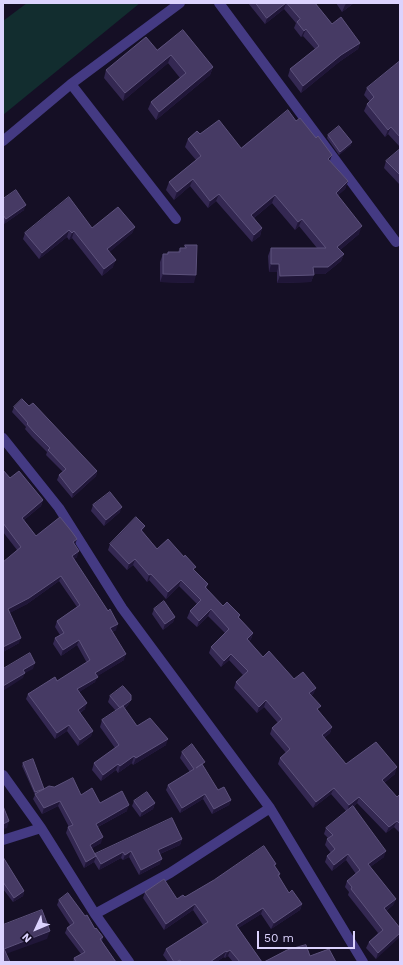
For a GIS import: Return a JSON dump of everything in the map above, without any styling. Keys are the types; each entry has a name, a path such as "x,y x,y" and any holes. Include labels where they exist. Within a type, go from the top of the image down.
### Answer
{"street":[{"path":"3,141 71,84 180,3"},
{"path":"219,3 396,242"},
{"path":"71,84 176,219"},
{"path":"3,438 59,508 122,608 270,808 363,962"},
{"path":"3,775 41,828 95,914 129,962"},
{"path":"95,914 170,873 270,808"},
{"path":"3,840 41,828"}],"green space":[{"path":"27,3 140,3 3,115 3,21"}],"building":[{"path":"256,3 286,3 267,18"},
{"path":"287,3 315,3 332,24 341,17 360,43 341,55 303,86 290,69 319,46 306,29 304,31 297,22 300,19"},
{"path":"183,30 213,67 159,112 151,102 186,73 171,55 125,93 106,70 146,37 157,50"},
{"path":"400,61 400,137 391,127 388,130 367,104 374,97 367,88"},
{"path":"288,110 296,121 300,118 316,138 318,136 332,155 328,159 348,181 336,193 362,226 337,247 344,254 328,267 313,267 314,275 280,276 279,264 271,264 271,248 326,248 302,219 298,222 275,195 251,215 262,228 254,235 219,194 210,201 193,179 177,192 169,182 201,156 188,139 197,131 200,134 219,120 241,148"},
{"path":"339,126 352,142 340,152 328,135"},
{"path":"400,149 400,175 386,161"},
{"path":"16,190 26,205 6,219 3,215 3,199"},
{"path":"69,197 92,228 118,207 135,227 107,249 116,260 104,269 74,231 72,233 69,230 42,253 25,233"},
{"path":"185,245 197,245 196,275 163,274 163,254 168,254 168,252 180,252 180,248 186,248"},
{"path":"22,399 29,406 33,403 97,471 73,493 59,475 66,469 48,450 50,448 34,432 14,407"},
{"path":"3,470 10,478 19,471 43,500 22,518 36,536 60,517 72,532 77,539 73,542 79,551 72,556 108,611 110,609 118,624 110,628 126,654 95,673 98,677 77,689 87,703 78,710 93,731 80,740 69,725 57,733 28,694 55,677 57,681 90,660 79,640 63,650 55,638 64,633 57,621 80,605 61,576 29,598 8,609 21,638 3,647 3,562 21,547 3,523"},
{"path":"110,492 122,507 106,520 93,505"},
{"path":"136,517 145,526 141,530 157,549 168,539 184,557 185,555 196,567 193,569 208,584 205,587 223,606 227,602 240,615 238,617 253,633 247,639 263,657 269,651 294,679 303,672 316,688 309,693 321,706 317,709 332,727 322,735 346,764 376,742 397,767 382,780 397,797 400,794 400,824 397,821 389,827 359,797 349,805 334,788 316,802 280,758 290,749 272,728 282,719 266,700 259,707 236,682 248,671 231,654 224,661 211,647 229,629 211,609 199,621 190,611 201,600 181,580 168,592 151,574 149,575 135,559 129,564 110,544"},
{"path":"164,601 175,617 165,624 154,609"},
{"path":"30,653 35,663 23,670 25,673 3,686 3,669"},
{"path":"123,686 131,695 131,700 120,708 110,696"},
{"path":"123,706 137,726 150,718 168,739 136,758 134,756 120,766 118,764 103,775 94,763 119,745 102,720"},
{"path":"192,744 205,762 202,764 218,790 224,787 231,800 214,809 205,794 182,808 168,785 194,769 182,752"},
{"path":"33,759 44,789 35,792 23,763"},
{"path":"73,778 81,795 92,788 100,803 122,791 129,805 96,824 103,837 90,845 96,856 86,862 68,827 73,825 60,801 44,808 35,794 49,786 54,787"},
{"path":"147,792 155,803 142,812 134,801"},
{"path":"3,806 9,821 3,824"},
{"path":"353,806 386,851 368,864 396,899 384,908 400,928 400,933 378,953 369,942 383,930 351,889 352,887 347,881 360,870 348,854 334,865 327,856 335,849 327,839 333,835 326,828"},
{"path":"172,818 182,839 158,850 162,859 141,870 131,851 125,855 123,852 101,864 95,854"},
{"path":"264,846 276,864 274,865 280,874 278,875 289,893 292,890 302,904 274,923 263,908 236,925 262,962 240,962 230,950 227,952 226,951 210,962 181,962 180,960 174,962 166,949 208,922 195,904 166,924 145,892 164,879 177,899 183,895 185,897 214,880"},
{"path":"3,857 24,891 14,898 3,882"},
{"path":"68,893 85,916 87,915 95,929 96,928 103,937 100,939 116,962 76,962 74,958 85,952 67,928 74,923 59,900"},
{"path":"42,910 50,931 4,949 10,962 3,962 3,925"},
{"path":"306,945 310,956 329,949 336,962 264,962 287,950"}]}
